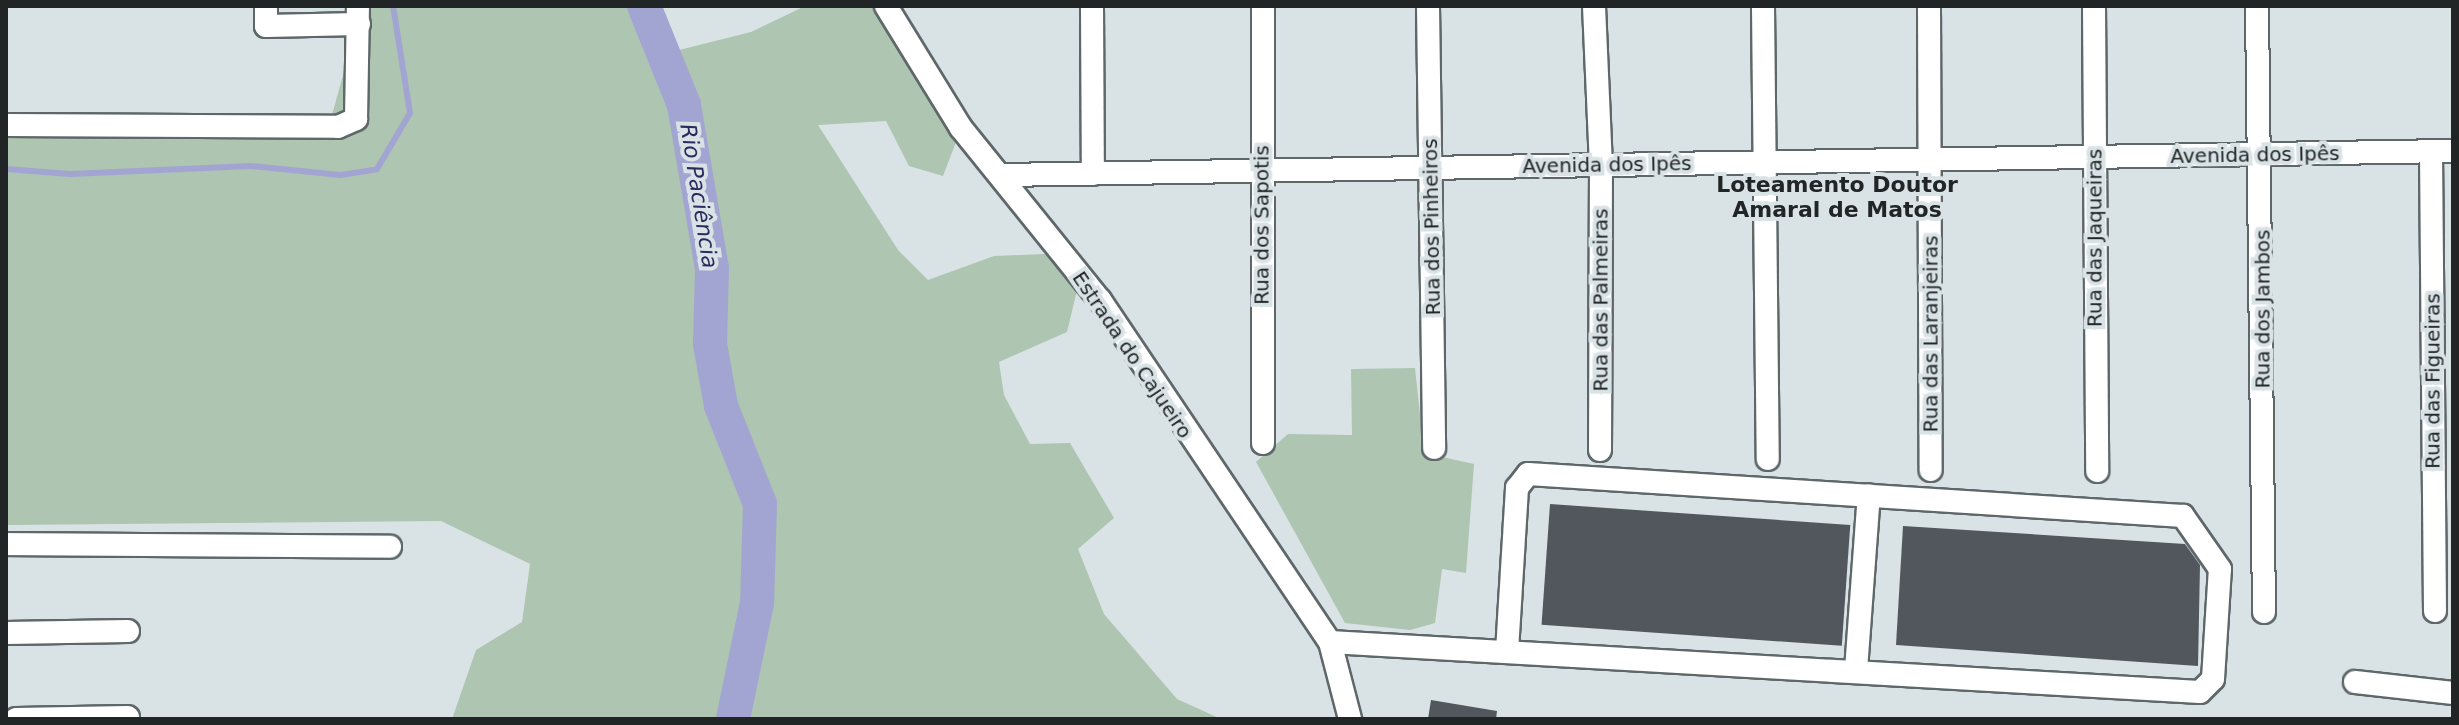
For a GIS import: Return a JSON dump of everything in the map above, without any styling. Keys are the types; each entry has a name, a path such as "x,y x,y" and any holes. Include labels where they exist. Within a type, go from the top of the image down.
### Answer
{"street":[{"path":"6,125 338,127 356,119 359,15 312,16 266,26 266,6"},
{"name":"Estrada do Cajueiro","path":"886,6 937,94 1100,300 1330,642 1350,719"},
{"path":"1092,6 1093,174"},
{"name":"Rua dos Sapotis","path":"1263,6 1263,443"},
{"name":"Rua dos Pinheiros","path":"1428,6 1434,448"},
{"name":"Rua das Palmeiras","path":"1594,6 1601,165 1600,450"},
{"path":"1763,6 1768,459"},
{"name":"Rua das Laranjeiras","path":"1929,6 1931,470"},
{"name":"Rua das Jaqueiras","path":"2094,6 2097,471"},
{"name":"Rua dos Jambos","path":"2257,6 2263,155 2264,612"},
{"name":"Avenida dos Ipês","path":"1002,175 2442,152"},
{"name":"Rua das Figueiras","path":"2435,611 2442,152"},
{"path":"1330,642 2200,692 2210,684 2214,663 2219,562 2183,516 1523,475 1517,488 1507,650"},
{"path":"1856,670 1869,495"},
{"path":"6,544 390,547"},
{"path":"6,633 128,631"},
{"path":"2355,682 2453,693"},
{"path":"16,719 128,717"}],"green space":[{"path":"349,6 658,6 675,51 751,32 805,6 876,6 956,142 943,176 909,166 886,121 818,125 898,250 928,280 994,256 1045,254 1078,286 1067,332 999,362 1004,395 1030,444 1070,443 1114,518 1078,549 1104,614 1177,699 1221,719 452,719 476,650 522,622 530,564 441,521 6,525 6,135 326,136 353,40"},
{"path":"1415,368 1424,453 1474,464 1466,573 1442,569 1435,623 1410,630 1345,623 1256,462 1288,434 1352,435 1351,369"}],"building":[{"path":"1550,504 1850,525 1842,646 1542,625"},
{"path":"1903,526 2185,544 2200,565 2198,666 1896,645"},
{"path":"1431,700 1497,711 1496,719 1428,719"}],"waterway":[{"path":"6,169 70,174 251,166 341,175 377,169 410,113 393,6"},
{"name":"Rio Paciência","path":"644,6 684,105 712,268 710,344 721,406 760,504 757,603 733,719"}],"district":[{"name":"Loteamento Doutor Amaral de Matos","path":"1837,196"}]}
